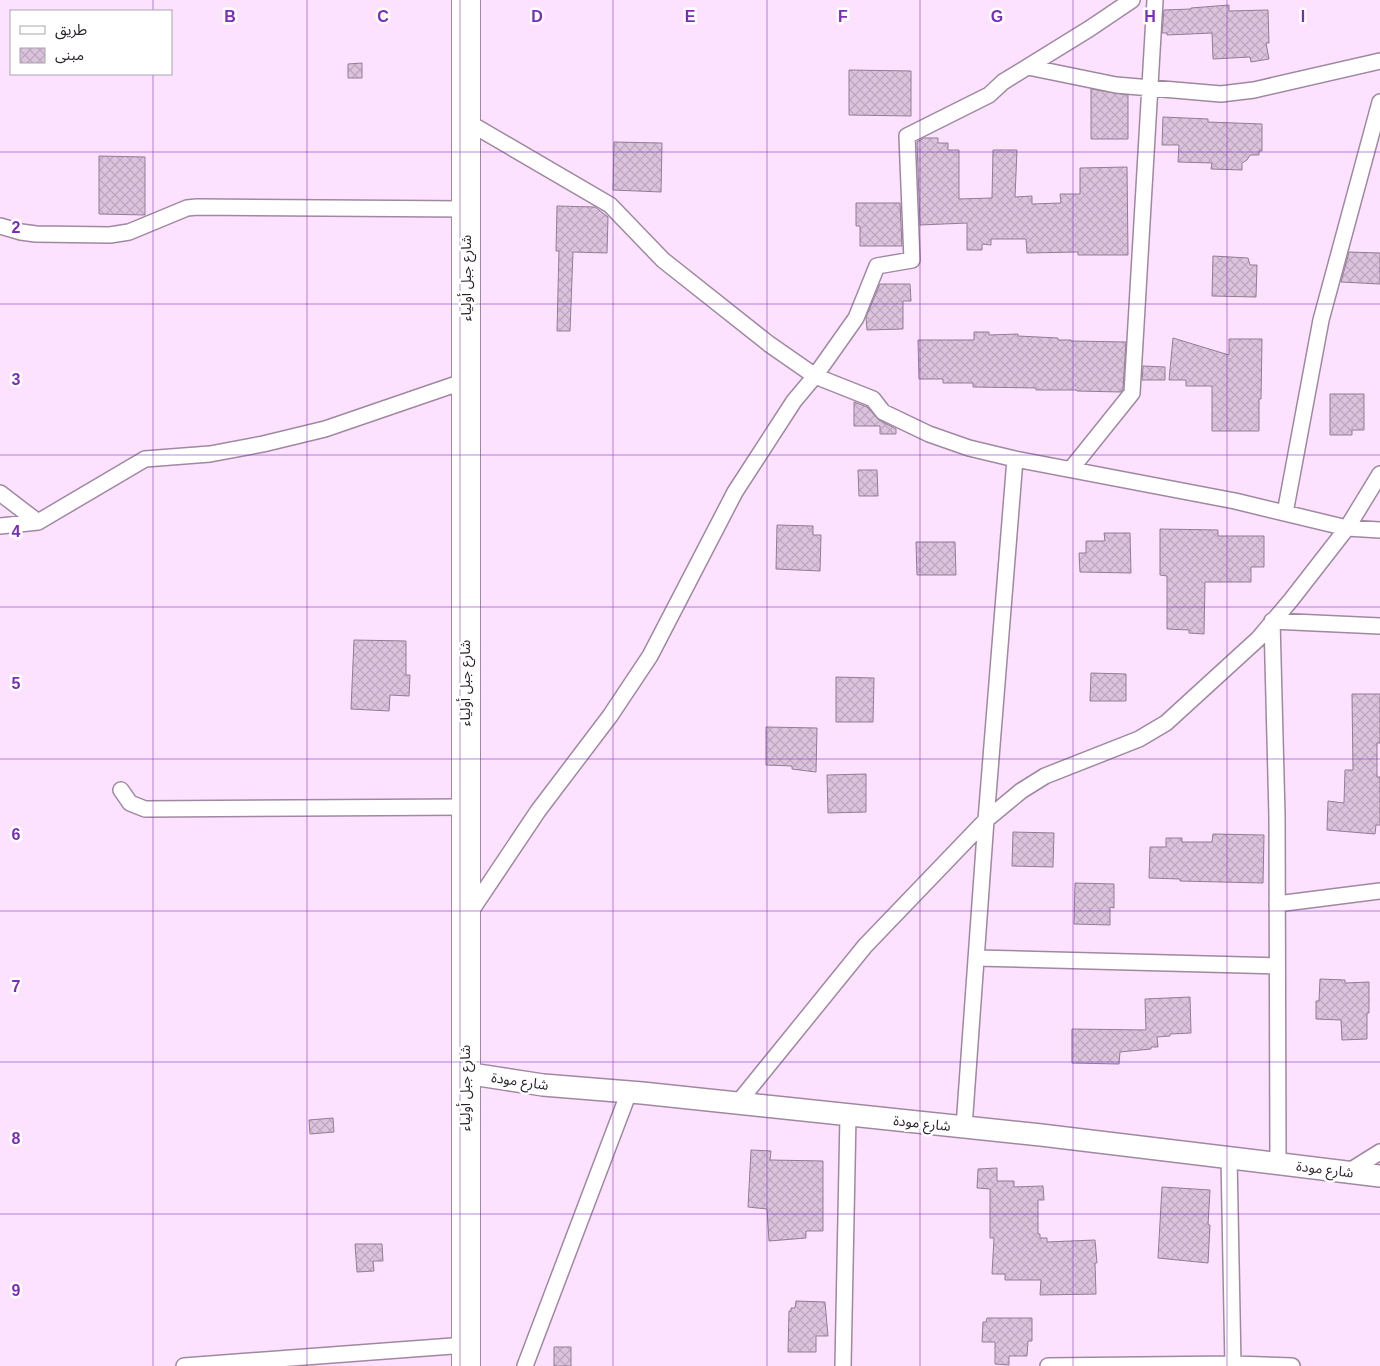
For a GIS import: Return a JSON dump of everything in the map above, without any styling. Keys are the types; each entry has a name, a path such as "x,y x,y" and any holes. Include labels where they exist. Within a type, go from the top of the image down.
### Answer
{"highway":[{"name":"شارع جبل أولياء","path":"466,0 464,1073 466,1356"}],"street":[{"path":"465,919 538,811 610,716 650,656 735,492 794,401 815,376 856,318 877,266 912,260 907,136 989,95 1003,82 1132,0"},
{"path":"1071,469 1132,393 1155,0"},
{"path":"1028,67 1116,85 1221,94 1254,90 1380,61"},
{"path":"1285,513 1321,320 1380,102"},
{"path":"466,121 610,205 663,260 769,344 815,376 873,399 883,412 929,434 969,448 1015,460 1235,501 1347,528 1380,530"},
{"path":"0,226 36,234 110,235 130,232 187,208 197,207 466,209"},
{"path":"0,526 38,522 145,459 210,454 325,430 465,382"},
{"path":"964,1128 986,820 1015,460"},
{"path":"737,1104 865,946 986,820 1021,791 1045,776 1139,740 1166,723 1258,639 1347,528 1380,474"},
{"path":"0,494 38,522"},
{"path":"1272,621 1380,626"},
{"path":"1272,621 1277,816 1278,1163"},
{"path":"121,790 130,803 145,809 465,807"},
{"path":"1277,904 1380,892"},
{"path":"976,958 1277,966"},
{"name":"شارع مودة","path":"464,1073 543,1084 1229,1157 1380,1176"},
{"path":"525,1366 629,1092"},
{"path":"843,1366 848,1116"},
{"path":"1348,1172 1380,1152"},
{"path":"1229,1157 1232,1365"},
{"path":"184,1366 466,1356"},
{"path":"1048,1366 1292,1366"}],"building":[{"path":"1229,5 1229,11 1268,10 1269,43 1266,43 1269,59 1251,62 1250,57 1213,59 1212,33 1167,35 1167,33 1162,33 1164,10"},
{"path":"362,63 362,78 348,78 348,64"},
{"path":"849,70 911,71 911,116 849,115"},
{"path":"1091,89 1128,95 1128,139 1091,139"},
{"path":"1163,117 1208,119 1208,122 1262,124 1262,151 1259,151 1259,155 1250,155 1242,163 1242,170 1211,169 1212,163 1178,162 1179,145 1162,145"},
{"path":"924,138 938,138 938,143 948,143 948,150 959,150 959,199 992,198 993,150 1017,150 1015,197 1032,196 1032,204 1061,203 1060,194 1080,194 1080,168 1127,167 1128,255 1078,255 1078,252 1027,253 1026,239 991,239 991,245 982,244 982,250 967,250 967,223 920,225 917,142"},
{"path":"614,142 662,143 661,192 613,190"},
{"path":"99,156 145,157 145,215 99,214"},
{"path":"856,203 900,203 902,246 860,246 860,226 856,226"},
{"path":"557,206 595,207 608,217 607,253 573,252 570,331 557,331 559,251 556,251"},
{"path":"1349,252 1380,253 1380,284 1341,282"},
{"path":"1213,256 1248,258 1250,265 1257,265 1256,297 1212,296"},
{"path":"880,284 910,284 911,301 903,301 903,329 867,330 866,317"},
{"path":"974,332 989,332 989,335 1018,334 1018,336 1058,338 1058,340 1071,341 1126,342 1123,389 1121,392 973,387 973,383 943,383 943,379 919,379 918,340 974,340"},
{"path":"1173,338 1229,355 1229,339 1262,339 1259,431 1212,431 1212,386 1186,386 1186,380 1169,380"},
{"path":"1143,366 1165,367 1165,380 1142,380"},
{"path":"1330,394 1364,394 1364,430 1352,430 1352,435 1330,435"},
{"path":"854,402 867,407 879,420 896,429 896,434 880,434 880,426 854,426"},
{"path":"858,470 877,470 878,496 859,496"},
{"path":"777,525 813,526 813,535 821,535 820,571 776,569"},
{"path":"1160,529 1218,530 1218,536 1264,536 1264,567 1251,567 1251,582 1205,582 1204,634 1189,633 1189,630 1167,629 1167,576 1160,575"},
{"path":"1104,533 1130,533 1131,573 1080,572 1079,553 1086,553 1086,541 1105,541"},
{"path":"916,542 955,542 956,575 917,575"},
{"path":"354,640 406,641 406,675 410,675 409,696 390,695 389,711 351,709"},
{"path":"1091,673 1126,674 1126,701 1090,701"},
{"path":"836,677 874,678 873,722 836,722"},
{"path":"1352,694 1380,694 1380,743 1377,743 1377,777 1380,777 1380,825 1376,825 1375,834 1327,830 1328,801 1344,803 1345,770 1353,770"},
{"path":"766,727 817,728 816,772 792,769 792,766 766,765"},
{"path":"866,774 866,812 828,813 827,775"},
{"path":"1013,832 1054,833 1053,867 1012,866"},
{"path":"1213,834 1264,835 1263,883 1180,881 1180,879 1149,878 1150,847 1166,847 1166,838 1182,838 1182,842 1212,842"},
{"path":"1075,883 1114,884 1114,908 1110,907 1110,925 1074,924"},
{"path":"1320,979 1345,980 1345,983 1369,982 1367,1039 1342,1040 1341,1020 1316,1019 1316,1001 1319,1001"},
{"path":"1190,997 1191,1033 1157,1037 1158,1047 1151,1047 1151,1049 1120,1052 1119,1064 1072,1063 1072,1029 1146,1030 1145,999"},
{"path":"333,1118 334,1132 310,1134 309,1120"},
{"path":"751,1150 771,1151 770,1160 823,1161 823,1231 806,1231 806,1238 769,1241 767,1209 748,1207"},
{"path":"997,1168 997,1181 1014,1181 1014,1187 1043,1186 1044,1200 1038,1200 1038,1234 1040,1234 1040,1238 1047,1238 1047,1242 1095,1240 1097,1263 1095,1263 1096,1294 1040,1295 1041,1280 1005,1280 1005,1274 992,1274 994,1238 990,1238 990,1189 977,1188 978,1169"},
{"path":"1162,1187 1210,1190 1208,1263 1158,1258"},
{"path":"355,1244 382,1244 383,1261 373,1261 374,1271 357,1272"},
{"path":"796,1301 825,1302 828,1336 816,1336 816,1352 788,1352 789,1311 791,1311 791,1308 795,1308"},
{"path":"987,1318 1032,1318 1032,1341 1028,1341 1027,1356 1009,1356 1009,1365 995,1364 995,1342 982,1342 983,1322 986,1322"},
{"path":"554,1347 571,1347 571,1366 554,1366"}]}
